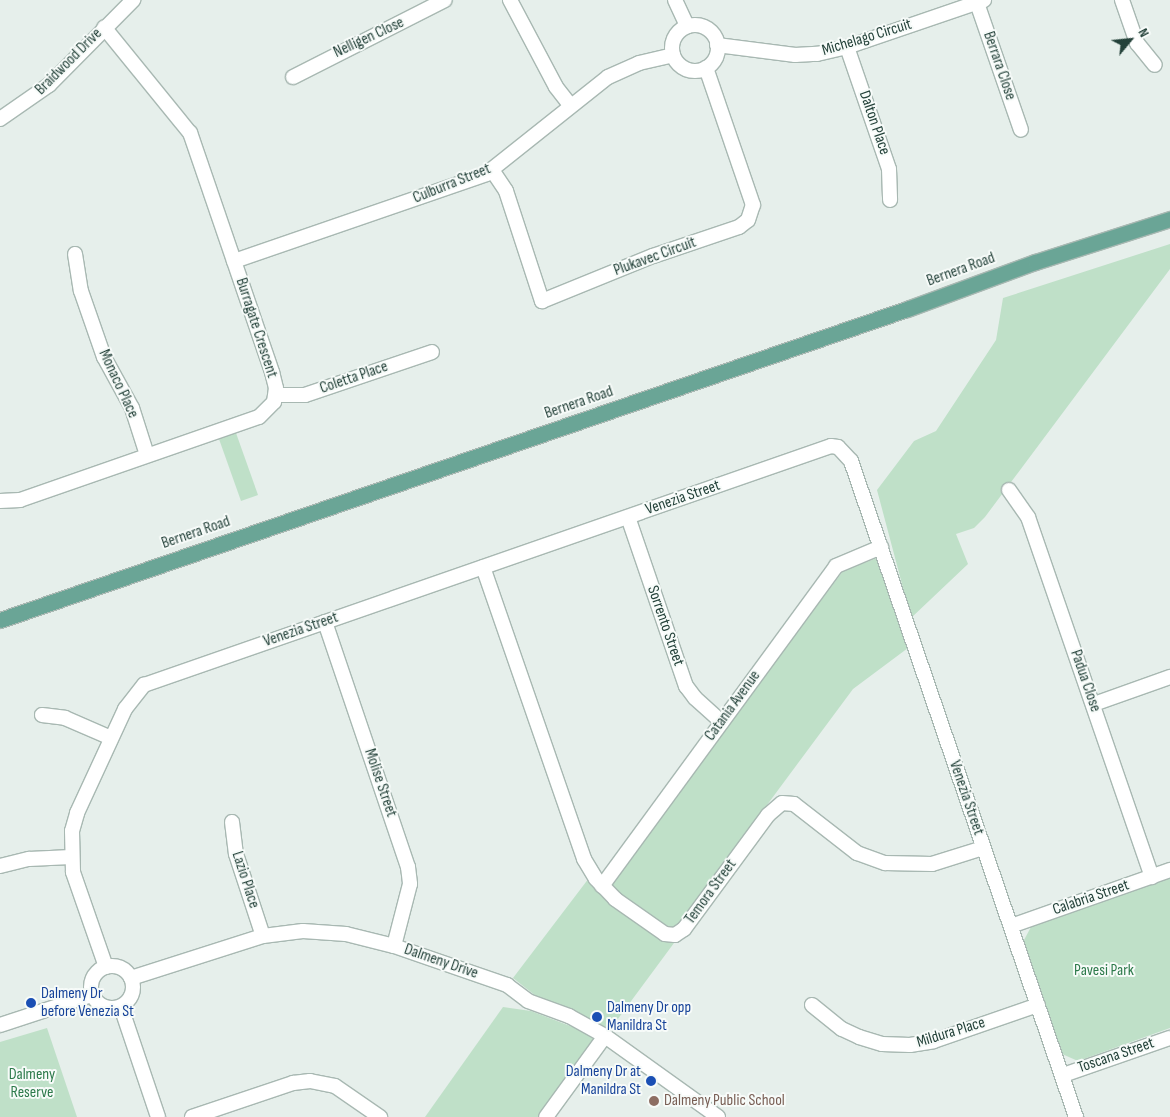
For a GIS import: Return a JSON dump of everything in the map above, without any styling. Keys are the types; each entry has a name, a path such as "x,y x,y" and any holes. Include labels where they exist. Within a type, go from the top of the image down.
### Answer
{"main road":[{"name":"Bernera Road","path":"0,620 879,319 1035,262 1170,219"}],"street":[{"name":"Braidwood Drive","path":"0,119 49,85 104,27 133,0"},
{"name":"Nelligen Close","path":"293,77 446,0"},
{"path":"510,0 556,87 570,105"},
{"path":"675,0 687,26"},
{"path":"1122,0 1137,43 1155,65"},
{"name":"Michelago Circuit","path":"717,45 805,55 847,47 981,1"},
{"name":"Berrara Close","path":"981,1 1021,130"},
{"path":"687,26 702,26 710,31 717,45 716,57 706,68 698,71 684,68 673,55 673,40 687,26"},
{"name":"Burragate Crescent","path":"0,501 20,500 259,417 272,407 276,394 272,372 190,133 104,27"},
{"name":"Dalton Place","path":"847,47 890,169 890,200"},
{"name":"Culburra Street","path":"234,261 492,170 570,105 616,72 673,55"},
{"name":"Plukavec Circuit","path":"492,170 506,192 542,300 653,256 739,227 750,216 751,198 706,68"},
{"name":"Monaco Place","path":"75,254 81,291 104,357 132,408 147,455"},
{"name":"Coletta Place","path":"276,394 305,396 432,352"},
{"name":"Venezia Street","path":"106,967 71,857 74,821 129,702 144,685 831,446 838,447 851,461 983,848 1063,1074 1076,1117"},
{"name":"Padua Close","path":"1009,490 1028,517 1152,876"},
{"name":"Sorrento Street","path":"628,517 683,679 695,698 722,722"},
{"name":"Catania Avenue","path":"602,886 836,566 880,547"},
{"name":"Temora Street","path":"483,567 580,849 602,886 659,930 675,936 684,929 768,815 778,805 786,802 794,804 857,853 886,863 932,864 983,848"},
{"name":"Molise Street","path":"325,622 408,867 410,884 394,946"},
{"path":"1094,704 1170,678"},
{"path":"42,715 65,718 111,738"},
{"name":"Lazio Place","path":"232,822 236,854 263,936"},
{"path":"0,866 29,860 71,857"},
{"name":"Calabria Street","path":"1011,926 1170,870"},
{"name":"Dalmeny Drive","path":"131,978 263,936 331,932 394,946 507,985 528,1001 569,1016 605,1036 718,1117"},
{"path":"106,967 118,967 131,978 132,995 121,1007 104,1007 92,995 93,978 106,967"},
{"path":"0,1025 92,995"},
{"name":"Mildura Place","path":"812,1005 842,1029 859,1037 882,1044 910,1045 934,1041 1038,1005"},
{"path":"121,1007 158,1117"},
{"path":"546,1117 605,1036"},
{"name":"Toscana Street","path":"1063,1074 1170,1038"},
{"path":"192,1117 293,1083 310,1081 336,1086 380,1117"}],"green space":[{"path":"1170,244 1170,269 985,517 974,528 956,534 968,564 911,618 877,490 914,441 936,431 996,340 1003,298"},
{"path":"236,433 258,495 241,501 219,439"},
{"path":"877,558 908,648 853,689 675,929 662,927 617,896 608,885 843,571"},
{"path":"589,878 662,939 674,943 609,1031 536,996 513,978"},
{"name":"Pavesi Park","path":"1170,878 1170,1028 1078,1061 1062,1054 1023,942 1032,925"},
{"path":"503,1007 531,1011 578,1029 595,1040 538,1117 425,1117"},
{"name":"Dalmeny Reserve","path":"47,1028 77,1117 0,1117 0,1042"}],"place":[{"name":"Dalmeny Dr before Venezia St","path":"31,1003"},
{"name":"Dalmeny Dr opp Manildra St","path":"597,1017"},
{"name":"Dalmeny Dr at Manildra St","path":"651,1081"},
{"name":"Dalmeny Public School","path":"654,1101"}]}
